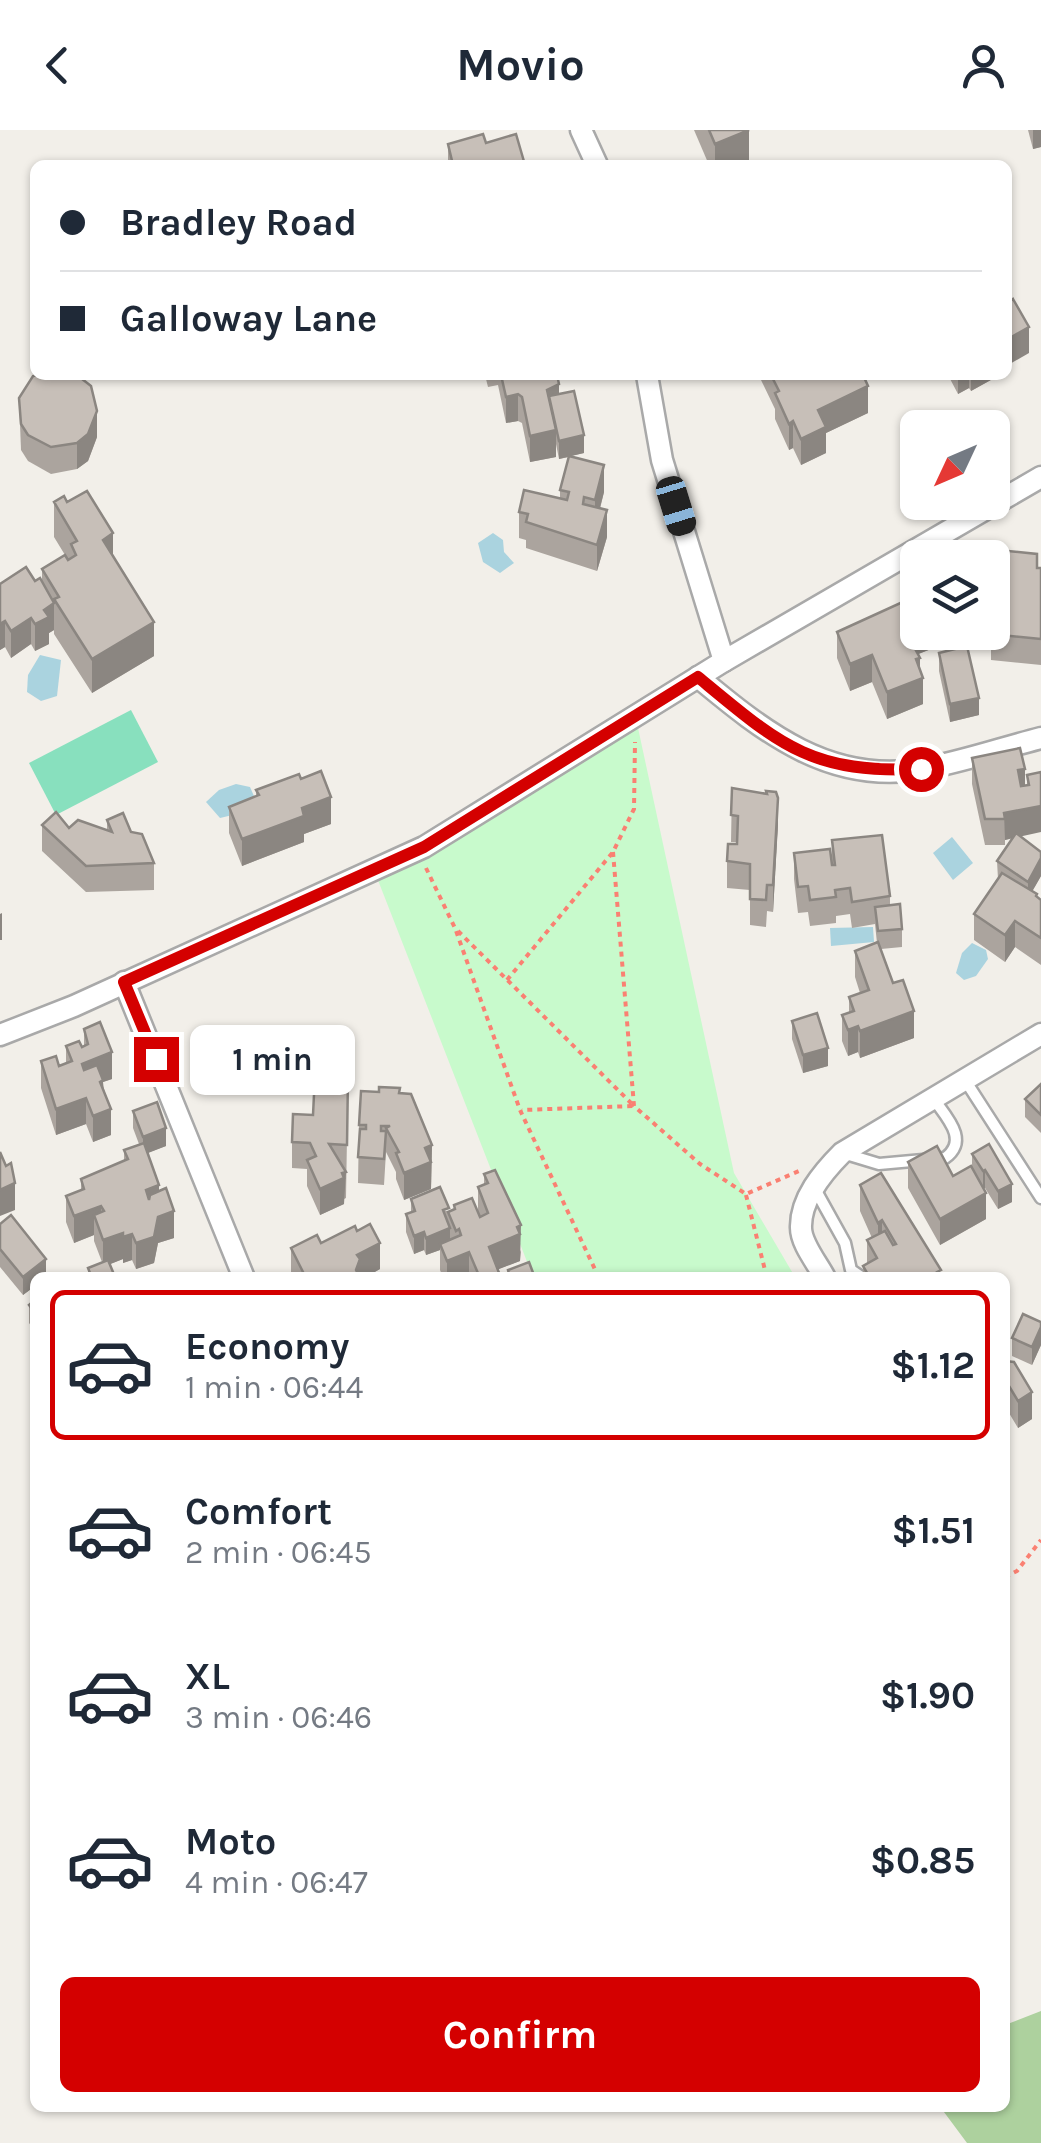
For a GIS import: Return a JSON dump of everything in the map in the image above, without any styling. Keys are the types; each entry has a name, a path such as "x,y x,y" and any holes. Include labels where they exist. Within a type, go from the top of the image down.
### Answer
{"street":[{"path":"580,130 595,160"},
{"path":"648,380 662,460 724,661"},
{"path":"0,1035 74,1006 417,850 635,714 1041,477"},
{"path":"698,677 793,749 839,767 921,769 1041,738"},
{"path":"124,982 242,1272"},
{"path":"823,1272 800,1231 823,1172 842,1153 1041,1034"}],"lane":[{"path":"965,1079 1041,1198"},
{"path":"842,1153 879,1164 945,1158 954,1152 958,1141 956,1131 933,1097"},
{"path":"814,1188 845,1243 853,1272"}],"path":[{"path":"507,980 613,852 634,809 635,714"},
{"path":"417,850 455,928 520,1110 596,1272"},
{"path":"613,852 634,1106"},
{"path":"455,928 634,1106 700,1164 746,1194 765,1272"},
{"path":"520,1110 634,1106"},
{"path":"746,1194 810,1166"},
{"path":"1010,1574 1041,1540"}],"green space":[{"path":"131,710 158,762 56,815 29,763"},
{"path":"635,714 734,1173 792,1272 531,1272 374,870"},
{"path":"1041,2011 1041,2143 967,2143 944,2112 1010,2112 1010,2023"}],"water":[{"path":"493,533 503,540 504,552 514,563 500,573 483,562 478,543"},
{"path":"40,655 61,660 57,696 41,701 27,692 28,675"},
{"path":"236,784 250,787 257,803 245,812 220,818 206,802 219,790"},
{"path":"952,837 973,863 953,880 933,853"},
{"path":"873,927 874,942 831,946 830,928"},
{"path":"972,943 986,950 988,959 976,976 964,980 956,973 962,953"}],"building":[{"path":"709,130 749,130 715,144"},
{"path":"483,134 486,143 516,134 524,160 452,160 448,144"},
{"path":"1012,300 1029,327 1012,337"},
{"path":"30,380 83,380 91,386 97,411 88,434 77,443 51,447 28,435 21,424 19,398"},
{"path":"502,380 558,380 559,384 547,390 556,430 530,436 522,397 506,397"},
{"path":"774,380 865,380 868,386 818,410 826,427 801,439 793,421 789,424 775,393 779,391"},
{"path":"574,391 584,435 559,441 549,396"},
{"path":"569,456 604,465 595,500 584,497 583,504 607,510 597,545 526,522 528,514 519,512 524,490 567,500 569,492 560,490"},
{"path":"87,491 113,533 103,540 154,622 92,659 54,599 59,597 42,569 65,555 68,560 76,555 71,544 77,541 54,502 64,496 67,502"},
{"path":"1010,551 1037,554 1037,568 1041,568 1041,639 1010,636"},
{"path":"26,567 35,581 40,578 54,603 44,610 49,617 35,624 31,618 11,631 5,621 0,624 0,584"},
{"path":"900,603 900,650 916,650 923,678 887,692 872,655 850,664 837,632"},
{"path":"968,650 979,698 950,704 939,653"},
{"path":"1020,748 1025,769 1018,770 1021,786 1029,785 1027,775 1041,772 1041,806 1004,813 1005,819 985,819 972,758"},
{"path":"321,771 331,797 302,808 304,816 242,839 229,807 259,795 256,790 299,774 301,779"},
{"path":"732,788 776,792 778,798 773,885 767,885 766,900 750,899 750,864 727,861 728,844 737,844 738,816 731,815"},
{"path":"56,812 69,828 78,820 112,832 107,820 123,813 131,832 142,834 154,863 86,866 42,825"},
{"path":"1016,833 1041,852 1028,882 997,861"},
{"path":"882,835 890,896 852,902 850,888 835,890 836,897 810,900 808,886 798,887 794,853 830,849 835,865 832,840"},
{"path":"1002,873 1041,900 1041,938 1015,921 1005,935 974,914"},
{"path":"900,904 902,929 878,931 875,907"},
{"path":"878,942 893,983 903,980 914,1011 860,1031 858,1026 848,1030 842,1015 854,1011 849,997 869,990 855,951"},
{"path":"817,1013 828,1048 803,1055 792,1021"},
{"path":"100,1022 112,1052 82,1064 84,1070 97,1065 111,1109 93,1116 86,1098 56,1109 41,1061 56,1056 59,1066 72,1061 66,1046 79,1041 82,1047 88,1044 84,1029"},
{"path":"319,1064 343,1066 343,1075 348,1076 347,1145 329,1144 346,1172 342,1173 344,1178 320,1189 307,1160 316,1156 310,1143 292,1142 293,1114 313,1115"},
{"path":"1041,1084 1041,1115 1025,1099"},
{"path":"379,1087 400,1088 399,1093 411,1094 432,1145 425,1148 431,1162 404,1173 396,1153 399,1152 386,1128 390,1126 381,1126 381,1131 386,1131 384,1159 358,1157 360,1129 366,1129 366,1125 359,1125 361,1091 379,1092"},
{"path":"157,1102 166,1128 143,1137 133,1111"},
{"path":"144,1143 159,1185 146,1190 149,1200 150,1195 166,1188 174,1211 158,1217 154,1237 136,1243 132,1234 123,1237 123,1233 103,1240 94,1215 104,1211 101,1206 74,1216 66,1196 84,1189 81,1179 128,1159 124,1150"},
{"path":"989,1144 1012,1184 998,1191 972,1154"},
{"path":"937,1146 953,1176 971,1166 986,1193 940,1219 908,1162"},
{"path":"0,1152 6,1166 11,1163 15,1183 0,1190"},
{"path":"495,1170 521,1225 517,1227 520,1234 489,1247 499,1272 477,1272 469,1252 447,1261 440,1244 461,1235 448,1212 455,1209 454,1205 472,1198 480,1217 488,1213 478,1187 488,1183 484,1174"},
{"path":"881,1173 941,1270 866,1272 863,1266 877,1258 867,1240 885,1231 896,1244 882,1220 878,1223 860,1185"},
{"path":"440,1187 449,1208 443,1210 450,1228 426,1238 424,1232 414,1236 406,1214 415,1211 411,1199"},
{"path":"11,1215 46,1259 23,1277 0,1249 0,1224"},
{"path":"370,1224 380,1243 357,1255 357,1272 303,1272 291,1248 317,1235 321,1243 355,1226 357,1231"},
{"path":"108,1260 113,1272 90,1272 88,1268"},
{"path":"529,1262 533,1272 508,1272"},
{"path":"1023,1314 1041,1322 1032,1347 1012,1338"},
{"path":"1010,1362 1032,1392 1018,1401 1010,1388"}],"route":[{"path":"156,1059 124,982 424,847 698,677 760,727 815,759 857,770 921,769"}]}
